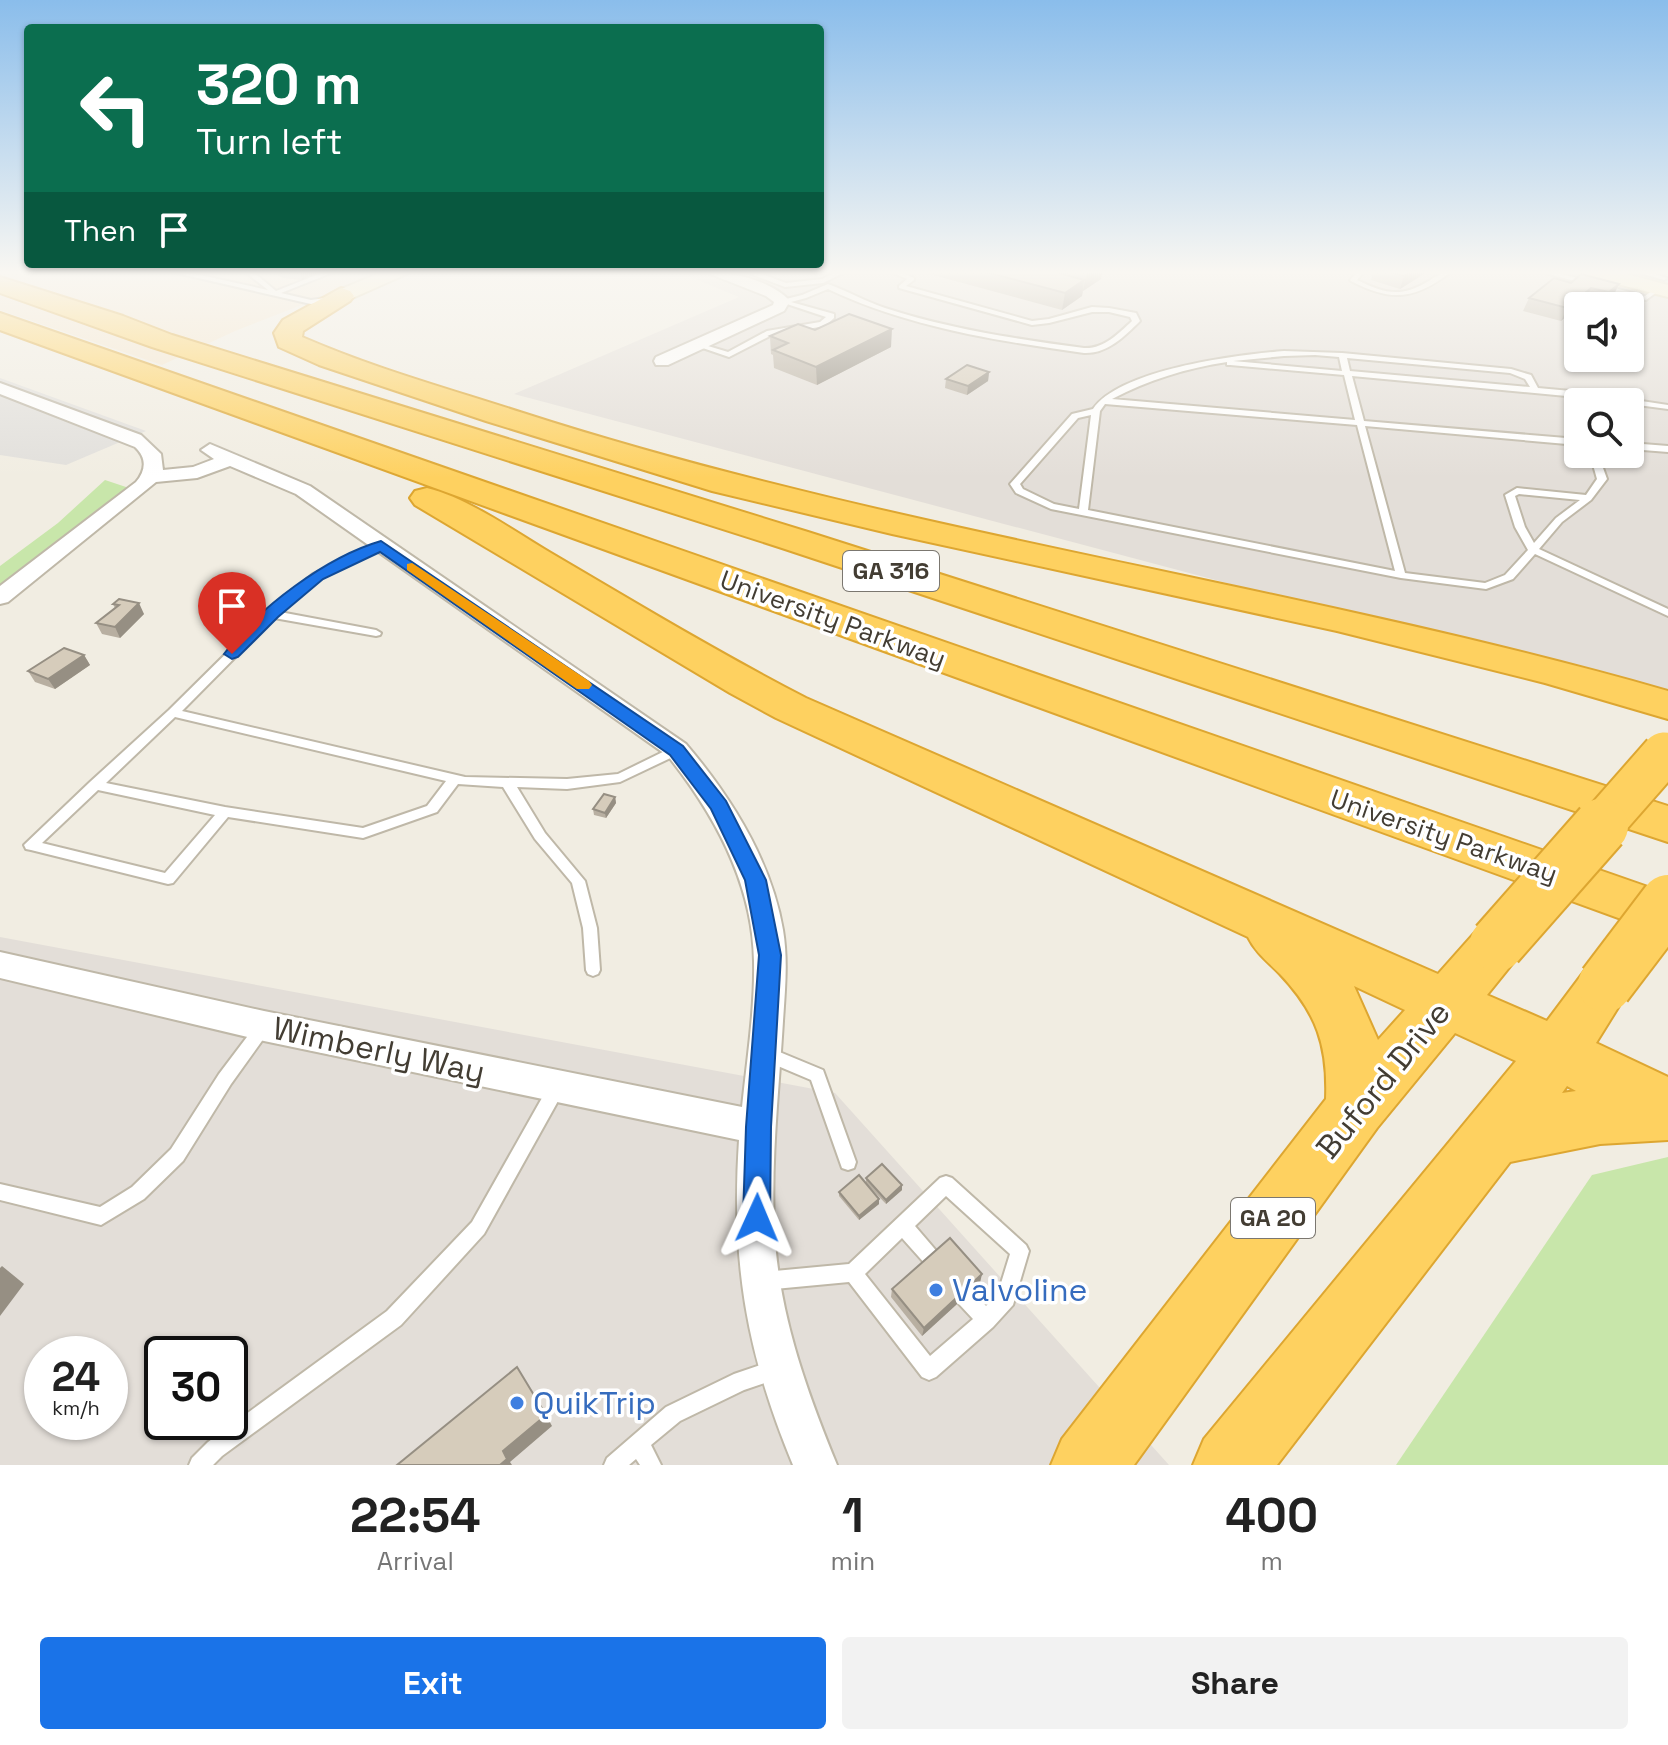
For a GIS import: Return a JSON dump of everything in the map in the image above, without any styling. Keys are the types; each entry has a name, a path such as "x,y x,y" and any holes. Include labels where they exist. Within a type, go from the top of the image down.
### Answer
{"highway":[{"name":"University Parkway","path":"53,340 1668,915"},
{"name":"GA 316","path":"165,340 810,544 1668,824"},
{"path":"189,340 541,446 684,481 780,498 1415,635 1668,705"},
{"path":"289,340 329,359 599,447 780,498"},
{"path":"169,383 416,492 471,521 680,649 791,708 1558,1053 1668,1110"},
{"path":"1599,684 1668,683"},
{"name":"Buford Drive","path":"1088,1465 1356,1108 1666,751"},
{"path":"1230,1465 1276,1412 1558,1053 1668,902"},
{"path":"1241,910 1284,944 1313,973 1342,1012 1355,1053 1356,1108"},
{"path":"1491,1138 1561,1119 1599,1113 1668,1110"}],"street":[{"path":"662,361 708,340"},
{"path":"0,388 144,443 155,456 152,477"},
{"path":"0,597 152,477 197,472 221,454 303,490 677,750 719,806 756,880 770,955 759,1127 756,1248 778,1368 815,1465"},
{"name":"Wimberly Way","path":"0,965 264,1026 759,1127"}],"lane":[{"path":"698,345 729,355 756,340"},
{"path":"1018,340 1095,351 1115,340"},
{"path":"1083,512 1096,411 1103,401 1123,387 1216,361 1282,352 1342,355 1511,371 1528,377 1536,391"},
{"path":"1342,355 1401,575"},
{"path":"1216,361 1598,396 1668,407"},
{"path":"1103,401 1564,441"},
{"path":"1096,411 1075,416 1015,484 1019,491 1051,506 1401,575 1486,586 1509,577 1559,520 1588,498 1602,479 1598,468"},
{"path":"1644,447 1668,449"},
{"path":"1588,498 1517,491 1510,495 1520,527 1532,549 1668,613"},
{"path":"225,812 168,879 31,845 173,713 272,614 317,576 381,546"},
{"path":"272,614 376,633"},
{"path":"173,713 455,778 507,782 567,784 620,778 677,750"},
{"path":"94,785 225,812 363,833 432,809 455,778"},
{"path":"507,782 540,836 578,881 590,928 593,970"},
{"path":"0,1192 101,1216 138,1193 177,1155 225,1079 264,1026"},
{"path":"764,1052 817,1075 848,1162"},
{"path":"199,1465 215,1449 394,1318 478,1228 557,1087"},
{"path":"761,1281 853,1273 946,1184 1020,1251 1006,1298 986,1320 929,1370 853,1273"},
{"path":"903,1225 933,1260"},
{"path":"966,1297 986,1320"},
{"path":"614,1465 673,1414 741,1381 778,1368"},
{"path":"638,1443 651,1465"}],"shaded area":[{"path":"89,340 215,340 162,365"},
{"path":"638,340 1564,340 1564,372 1644,372 1644,340 1668,340 1668,700 514,394"},
{"path":"0,378 146,431 66,465 0,455"},
{"path":"0,937 835,1093 1169,1465 0,1465"}],"green space":[{"path":"105,480 129,488 0,587 0,566 58,523"},
{"path":"1668,1157 1668,1465 1396,1465 1592,1175"}],"building":[{"path":"781,340 869,340 816,367 773,350 788,343"},
{"path":"967,365 989,372 968,386 946,379"},
{"path":"119,599 139,603 115,627 96,623 119,605 113,604"},
{"path":"64,648 84,655 48,679 28,671"},
{"path":"604,794 615,797 605,813 593,809"},
{"path":"882,1164 902,1185 886,1200 866,1178"},
{"path":"859,1175 879,1199 859,1216 839,1192"},
{"name":"Valvoline","path":"950,1238 982,1274 924,1328 892,1289"},
{"name":"QuikTrip","path":"517,1367 546,1415 503,1451 507,1459 500,1465 397,1465"}],"slow traffic":[{"path":"412,567 583,685"}],"place":[{"name":"Valvoline","path":"936,1290"},
{"name":"QuikTrip","path":"517,1403"}],"route":[{"path":"232,654 272,614 317,576 381,546 677,750 719,806 756,880 770,955 759,1127 757,1218"}]}
